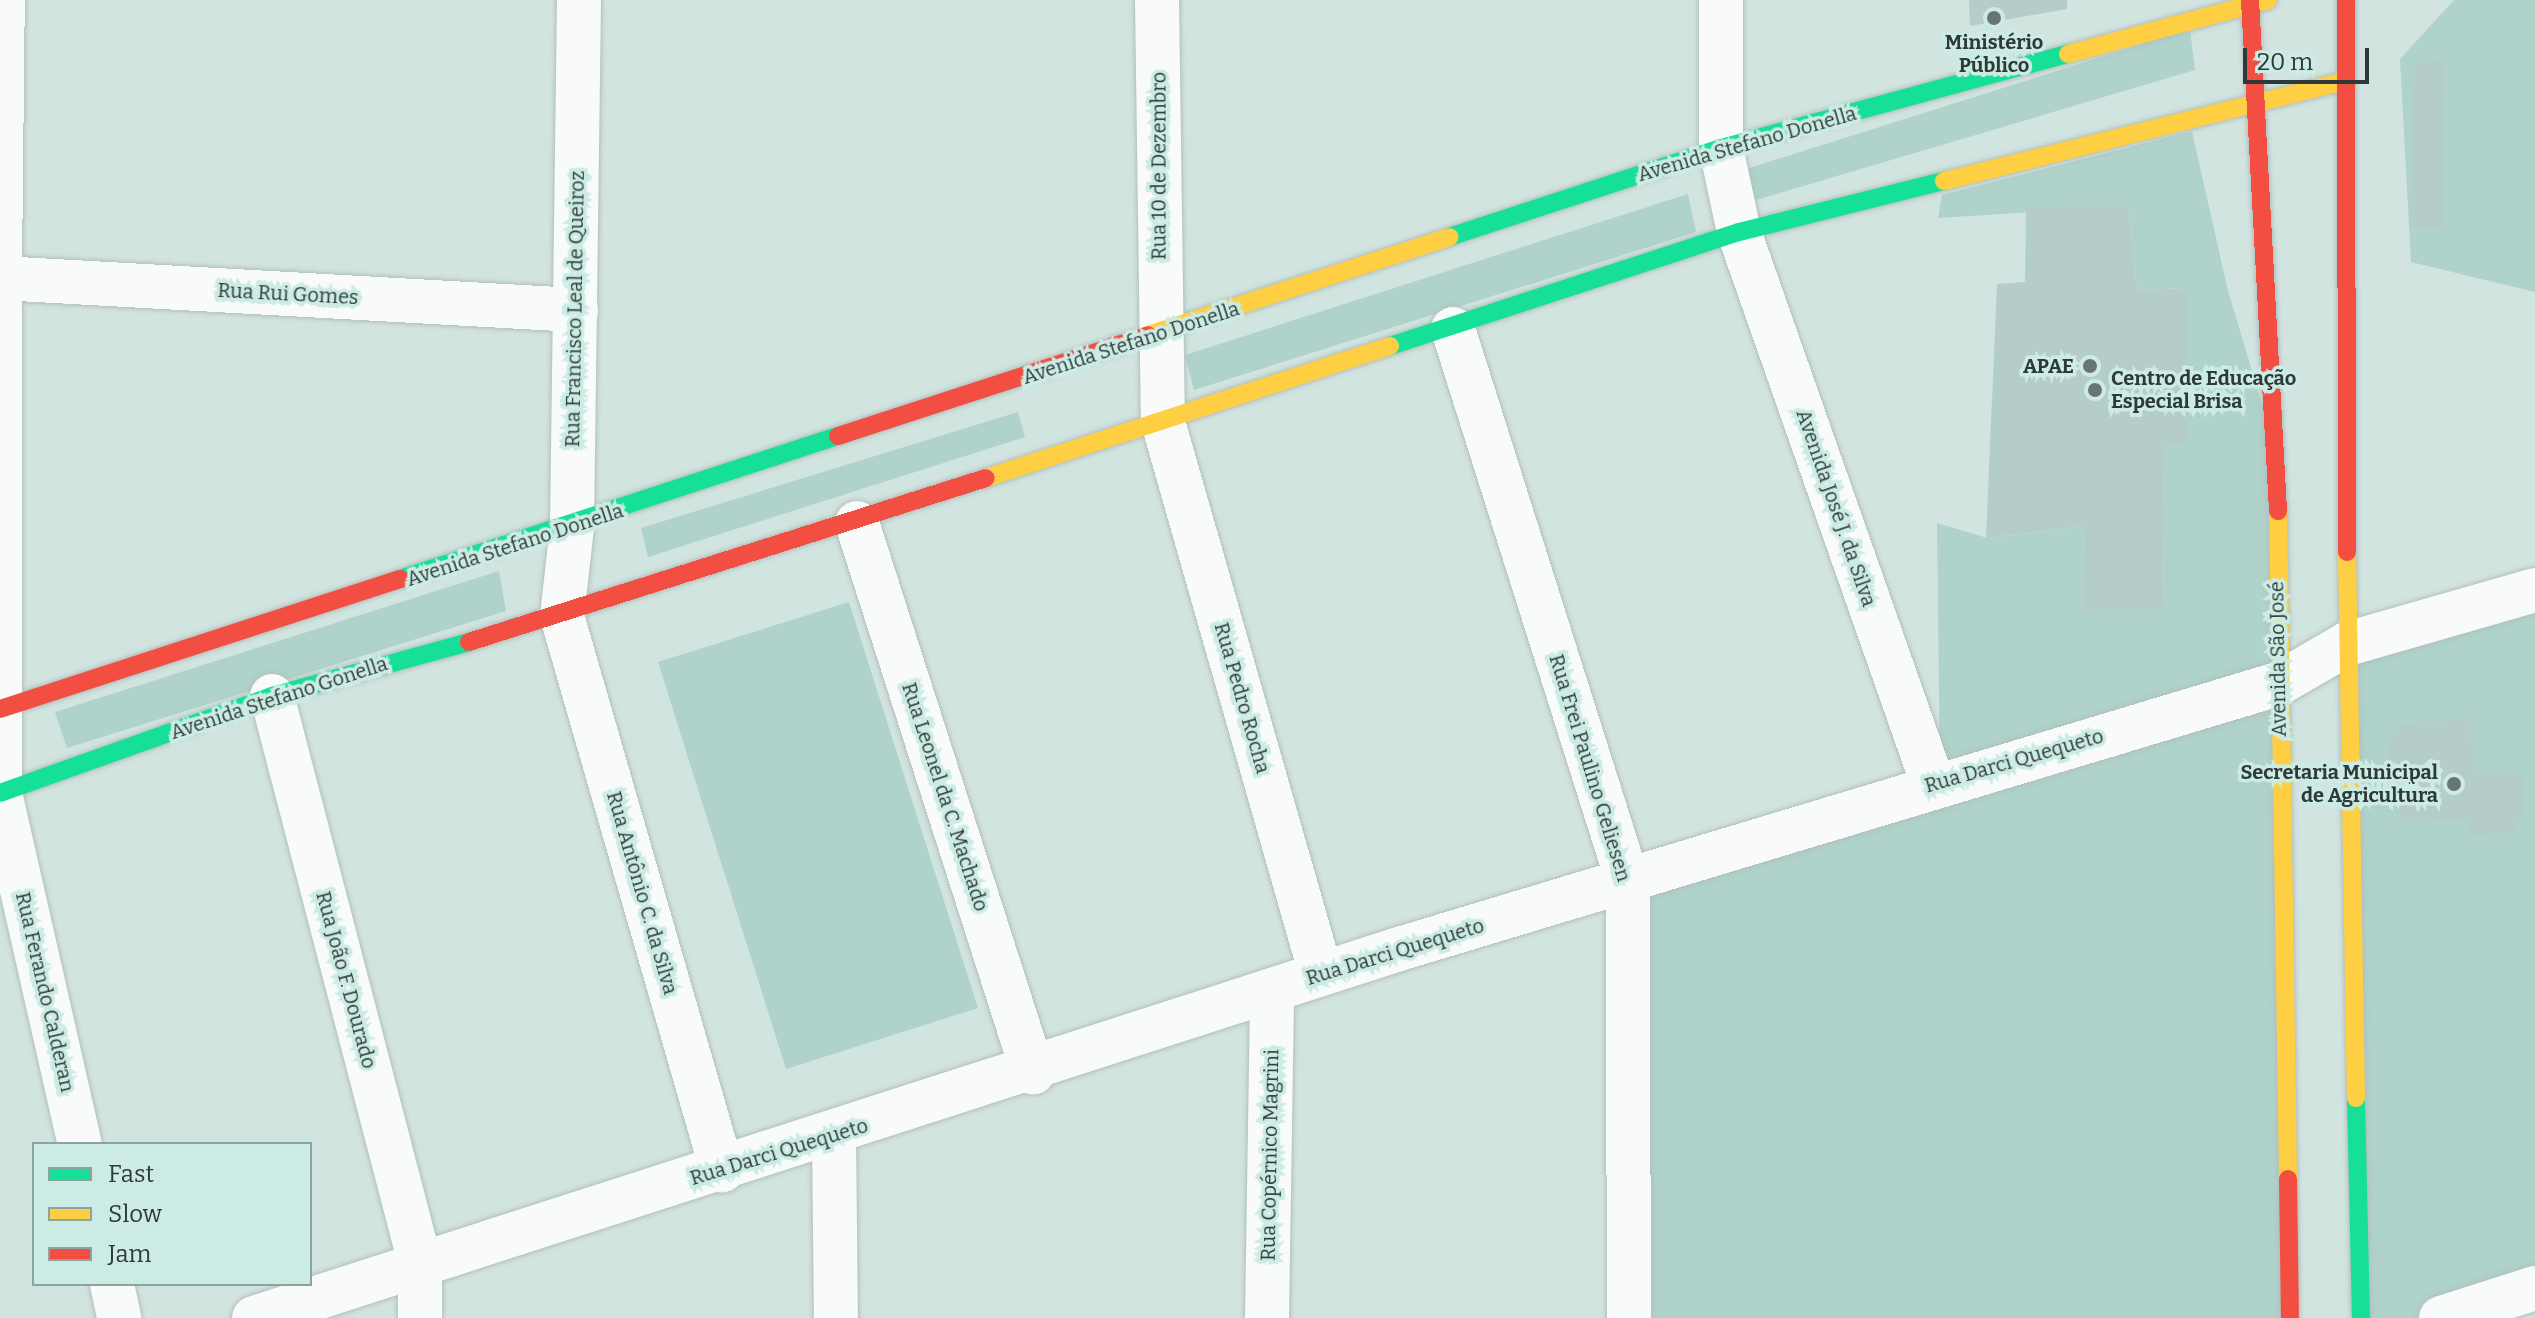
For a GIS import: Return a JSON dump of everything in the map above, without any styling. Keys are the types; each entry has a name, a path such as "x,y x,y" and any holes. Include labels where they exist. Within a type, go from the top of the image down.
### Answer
{"street":[{"path":"0,268 3,0"},
{"name":"Rua Francisco Leal de Queiroz","path":"562,616 572,527 579,0"},
{"name":"Rua 10 de Dezembro","path":"1157,0 1163,422"},
{"name":"Avenida José J. da Silva","path":"1721,0 1721,148 1739,232 1933,784"},
{"path":"2346,0 2342,82 2347,644 2361,1318"},
{"name":"Avenida Stefano Donella","path":"2,708 572,527 1721,148 2256,2"},
{"name":"Avenida São José","path":"2256,2 2256,103 2277,455 2278,684 2290,1318"},
{"path":"562,616 1453,329 1739,232 2342,82"},
{"name":"Rua Rui Gomes","path":"0,278 576,310"},
{"name":"Rua Ferando Calderan","path":"0,289 0,793 80,1142"},
{"name":"Rua Frei Paulino Geliesen","path":"1453,329 1628,882 1629,1318"},
{"name":"Rua Pedro Rocha","path":"1163,422 1321,974"},
{"name":"Rua Leonel da C. Machado","path":"857,523 1033,1072"},
{"name":"Rua Darci Quequeto","path":"254,1318 420,1263 1033,1072 1321,974 1628,882 1933,784 2278,684 2347,644 2535,590"},
{"name":"Avenida Stefano Gonella","path":"0,793 272,696 562,616"},
{"name":"Rua Antônio C. da Silva","path":"562,616 722,1170"},
{"name":"Rua João F. Dourado","path":"272,696 420,1263 420,1318"},
{"name":"Rua Copérnico Magrini","path":"1267,1318 1272,991"},
{"path":"834,1135 836,1318"},
{"path":"112,1286 119,1318"},
{"path":"2441,1318 2535,1288"}],"green space":[{"path":"2454,0 2535,0 2535,292 2411,262 2400,59"},
{"path":"2190,29 2195,70 1756,200 1746,169"},
{"path":"2192,131 2227,287 2277,455 2290,1318 1628,1318 1628,882 1940,779 1937,523 1987,538 2084,526 2082,611 2163,607 2165,445 2185,288 2137,290 2128,206 1938,218 1942,195"},
{"path":"1688,194 1696,232 1194,390 1185,355"},
{"path":"1018,412 1025,437 648,557 641,528"},
{"path":"499,571 506,611 67,748 55,712"},
{"path":"2535,586 2535,1288 2441,1318 2361,1318 2347,644"},
{"path":"849,602 978,1008 786,1069 658,662"}],"building":[{"name":"Ministério Público","path":"1969,0 2067,0 2067,9 1970,26"},
{"path":"2445,61 2443,228 2409,228 2415,62"},
{"name":"APAE","path":"2128,206 2137,290 2186,288 2187,443 2165,445 2163,608 2082,611 2084,526 1986,538 1997,284 2025,282 2026,207"},
{"name":"Secretaria Municipal de Agricultura","path":"2471,718 2473,775 2522,774 2523,816 2514,817 2515,833 2469,835 2468,819 2398,823 2396,792 2386,793 2387,746 2399,724"}],"traffic: fast":[{"path":"1449,237 1721,148 2068,54"},
{"path":"1390,346 1739,232 1944,181"},
{"path":"400,579 838,436"},
{"path":"0,793 272,696 469,642"},
{"path":"2356,1098 2361,1318"}],"traffic: slow":[{"path":"2068,54 2268,0"},
{"path":"1944,181 2342,82"},
{"path":"1148,335 1449,237"},
{"path":"986,478 1390,346"},
{"path":"2278,511 2288,1179"},
{"path":"2347,552 2356,1098"}],"traffic: jam":[{"path":"2250,0 2278,511"},
{"path":"2346,0 2347,552"},
{"path":"838,436 1148,335"},
{"path":"469,642 986,478"},
{"path":"0,709 400,579"},
{"path":"2288,1179 2290,1318"}],"place":[{"name":"Ministério Público","path":"1994,18"},
{"name":"APAE","path":"2090,366"},
{"name":"Centro de Educação Especial Brisa","path":"2095,390"},
{"name":"Secretaria Municipal de Agricultura","path":"2454,784"}]}
